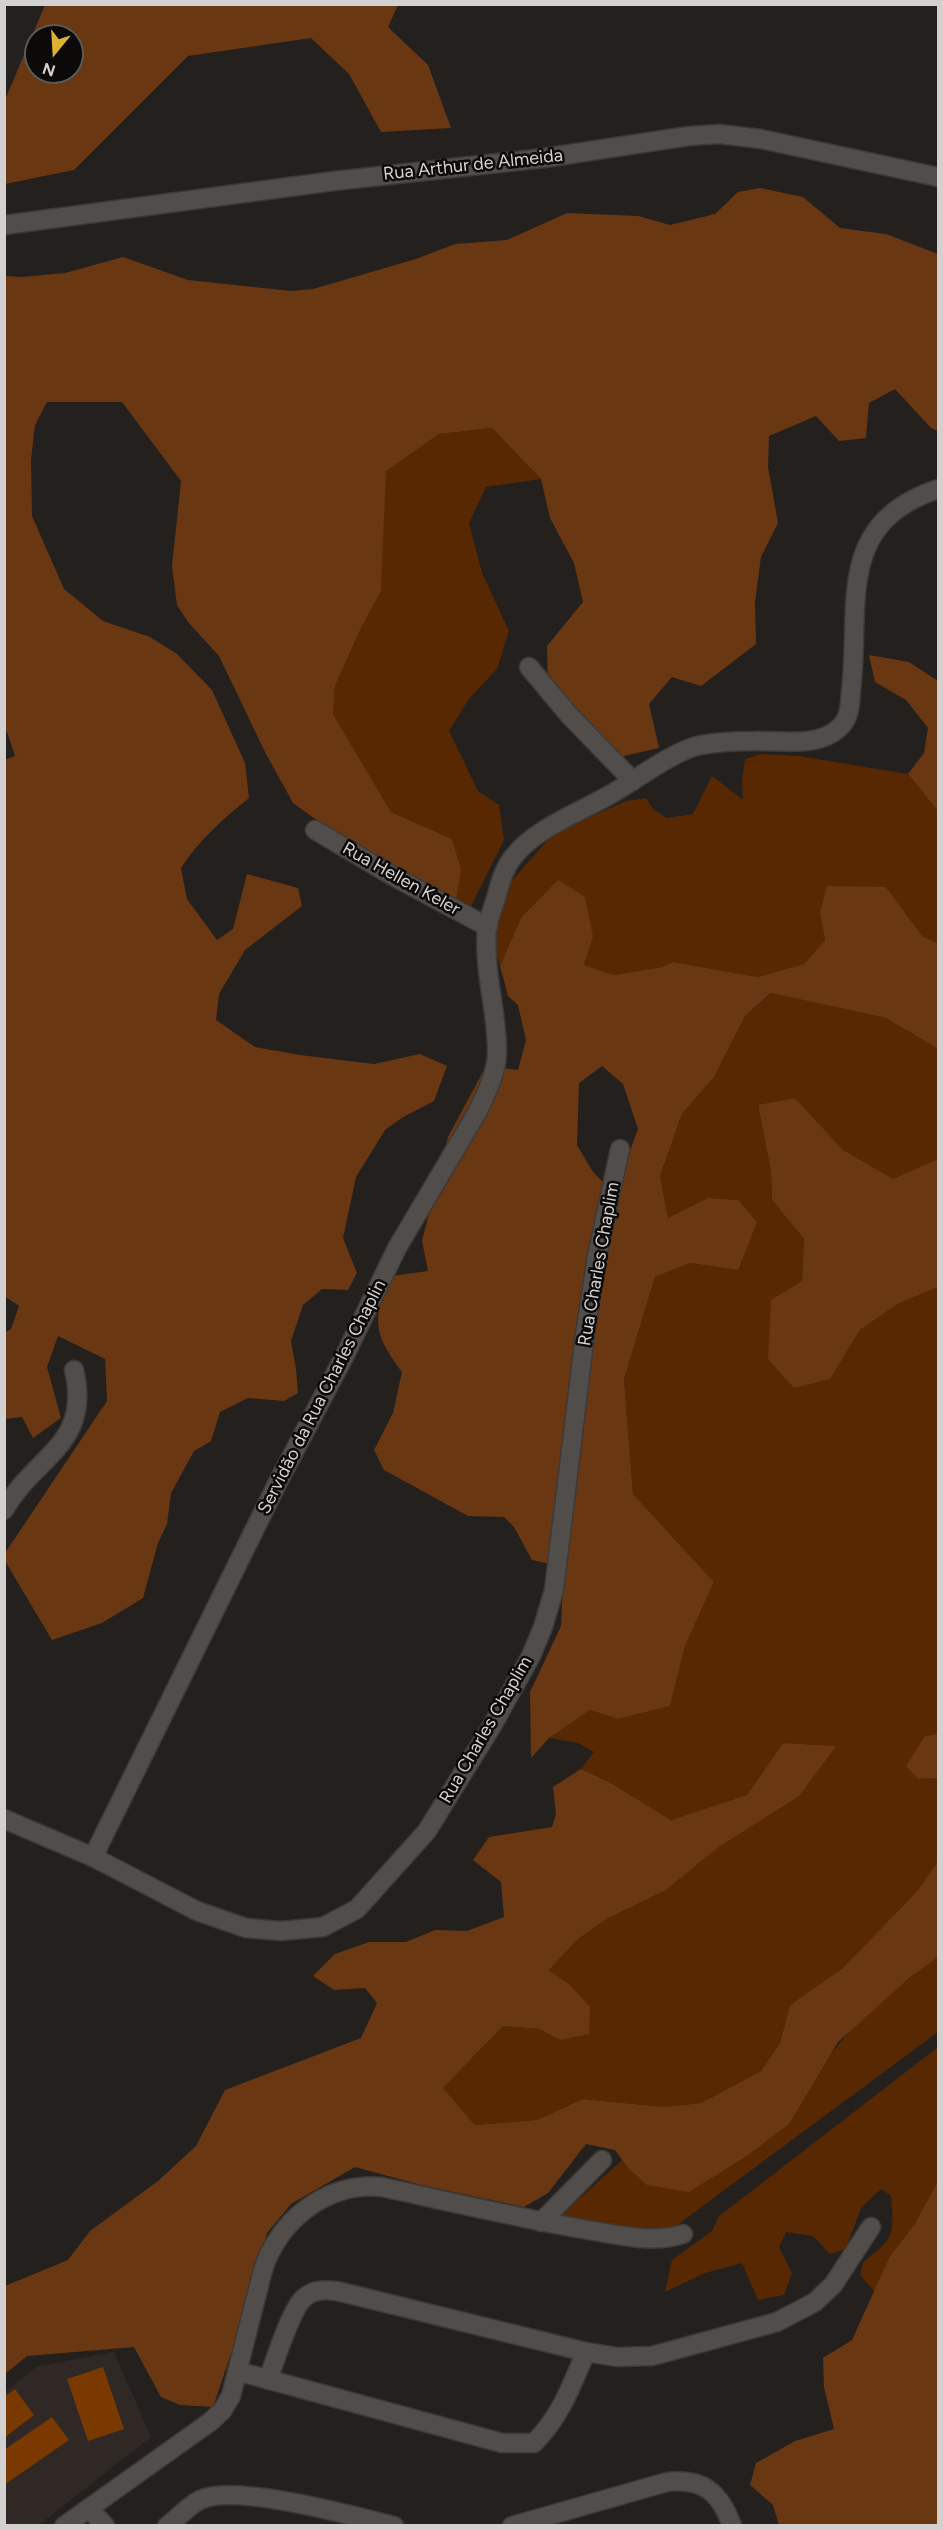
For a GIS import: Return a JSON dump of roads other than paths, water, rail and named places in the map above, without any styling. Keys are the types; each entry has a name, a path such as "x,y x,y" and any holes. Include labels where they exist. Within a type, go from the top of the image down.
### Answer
{"street":[{"name":"Rua Arthur de Almeida","path":"4,225 334,181 544,158 689,136 720,134 761,139 939,177"},
{"name":"Servidão da Rua Charles Chaplin","path":"93,1857 278,1482 345,1355 397,1248 474,1118 495,1073 497,1051 487,948 488,927 500,884 514,856 528,842 552,826 633,781 656,765 698,745 753,741 807,741 825,737 838,729 846,719 850,707 858,570 868,543 878,526 896,509 922,494 939,489"},
{"path":"529,667 569,716 633,781"},
{"name":"Rua Hellen Keler","path":"315,830 391,875 488,927"},
{"name":"Rua Charles Chaplim","path":"4,1819 93,1857 197,1911 246,1928 281,1931 322,1927 357,1909 427,1831 492,1726 531,1656 543,1627 554,1590 585,1334 597,1256 620,1149"},
{"path":"4,1510 12,1496 56,1450 68,1432 79,1401 74,1370"},
{"path":"541,2222 602,2160"},
{"path":"64,2526 210,2422 222,2411 231,2396 266,2261 292,2220 316,2202 341,2190 363,2185 373,2186 541,2222 655,2240 683,2234"},
{"path":"268,2380 296,2308 304,2297 321,2290 337,2291 586,2352 618,2357 652,2356 777,2322 815,2302 832,2285 871,2227"},
{"path":"237,2371 502,2444 534,2443 550,2427 559,2412 586,2352"},
{"path":"512,2526 667,2482 685,2480 707,2487 720,2503 732,2526"},
{"path":"167,2526 199,2500 220,2494 267,2498 394,2526"},
{"path":"88,2508 105,2526"}]}
